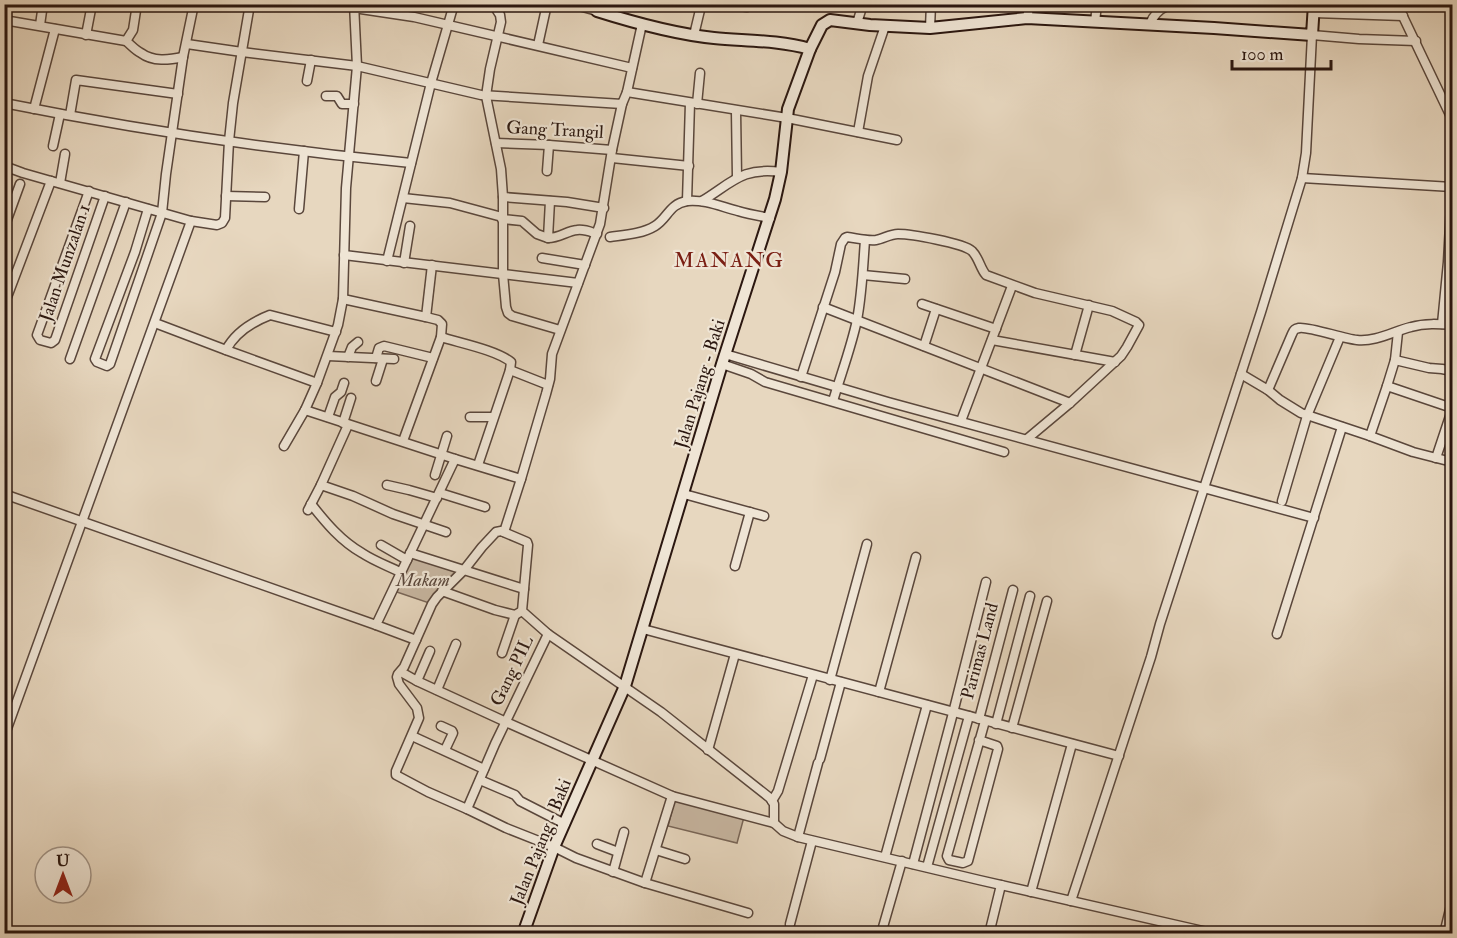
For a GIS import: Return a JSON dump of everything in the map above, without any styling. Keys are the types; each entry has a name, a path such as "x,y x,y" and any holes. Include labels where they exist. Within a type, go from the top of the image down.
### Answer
{"main road":[{"path":"598,8 664,30 711,38 774,42 810,49"},
{"path":"857,23 930,28 1027,18 1312,35 1314,9"},
{"name":"Jalan Pajang - Baki","path":"523,933 553,850 625,686 643,630 724,359 770,218 781,172 790,102 819,29 825,22 837,20 857,23"}],"street":[{"path":"40,26 44,4"},
{"path":"86,35 92,4"},
{"path":"126,41 133,30 137,4"},
{"path":"147,209 135,252 95,359 107,366 110,364 162,213 183,57 194,4"},
{"path":"4,166 191,221 217,225 222,223 225,218 233,103 250,4"},
{"path":"387,261 431,83 454,4"},
{"path":"493,4 500,15 501,22 484,95 501,169 503,197 500,217 506,307 512,316 560,330"},
{"path":"538,45 547,4"},
{"path":"572,4 598,8"},
{"path":"694,35 700,10 704,4"},
{"path":"721,4 747,7"},
{"path":"857,23 863,4"},
{"path":"930,28 931,4"},
{"path":"1027,18 1030,4"},
{"path":"1095,22 1096,4"},
{"path":"1397,4 1452,119"},
{"path":"284,446 305,410 317,382 336,332 343,300 346,188 357,66 354,6 376,7 632,68"},
{"path":"1150,24 1152,18 1167,6"},
{"path":"1314,9 1402,16"},
{"path":"4,20 126,41 141,54 149,57 166,60 183,57"},
{"path":"504,532 548,385 551,360 560,330 597,234 604,208 622,104 627,92 642,24"},
{"path":"858,132 868,76 885,26"},
{"path":"34,109 55,29"},
{"path":"1071,901 1151,657 1302,178 1312,35 1416,41"},
{"path":"186,44 357,66 484,95 622,104"},
{"path":"307,81 310,60"},
{"path":"687,201 693,103 700,73"},
{"path":"70,115 76,80 178,94"},
{"path":"627,92 787,118 897,140"},
{"path":"326,96 337,96 342,104 354,105"},
{"path":"4,103 172,133 411,163"},
{"path":"736,111 737,177"},
{"path":"53,146 60,114"},
{"name":"Gang Trangil","path":"496,143 549,145 689,166"},
{"path":"547,171 549,145"},
{"path":"299,209 304,151"},
{"path":"4,305 56,182 65,154"},
{"path":"702,201 737,177 757,171 781,172"},
{"path":"1302,178 1452,187 1443,324"},
{"path":"4,228 20,184"},
{"name":"Jalan Munzalan 1","path":"88,191 37,336 40,340 51,344 55,340 105,196"},
{"path":"226,196 265,197"},
{"path":"503,197 604,208"},
{"path":"403,198 450,203 522,221 537,234 548,238 577,230 597,234"},
{"path":"548,238 549,201"},
{"path":"609,237 653,227 671,208 687,201 702,201 770,218"},
{"path":"70,359 126,202"},
{"path":"4,737 191,221"},
{"path":"404,263 410,226"},
{"path":"801,377 835,272 841,244 845,238 874,241 900,234 939,240 973,251 986,276 1035,293 1112,311 1139,325 1127,347 1115,362 1027,439"},
{"path":"833,401 857,321 865,240"},
{"path":"344,255 578,284"},
{"path":"542,258 585,265"},
{"path":"426,317 432,265"},
{"path":"862,275 905,279"},
{"path":"946,434 958,420 981,369 1012,286"},
{"path":"343,300 426,317 441,323 441,337 403,441"},
{"path":"922,304 996,329"},
{"path":"1075,355 1089,305"},
{"path":"824,307 1070,403"},
{"path":"924,346 936,309"},
{"path":"226,350 232,340 244,329 270,315 336,332"},
{"path":"155,323 317,382"},
{"path":"1268,390 1295,329 1308,329 1364,340 1418,325 1452,325"},
{"path":"1370,436 1395,360 1398,332"},
{"path":"441,337 511,362 478,465"},
{"path":"1282,501 1307,416 1340,337"},
{"path":"992,340 1115,362"},
{"path":"348,357 352,347 358,342"},
{"path":"376,381 380,358 379,348 384,346 433,358"},
{"path":"327,356 394,359"},
{"path":"724,359 801,377 1314,518"},
{"path":"724,359 765,382 1004,452"},
{"path":"1395,360 1452,371"},
{"path":"510,370 548,385"},
{"path":"1240,374 1307,416 1452,462"},
{"path":"328,417 335,397 344,383"},
{"path":"1387,386 1452,409 1436,458"},
{"path":"351,398 346,424 321,485 309,507 361,553 400,572"},
{"path":"305,410 521,479"},
{"path":"470,417 493,417"},
{"path":"1277,634 1342,427"},
{"path":"435,475 447,436"},
{"path":"376,625 455,459"},
{"path":"321,485 393,514 446,532"},
{"path":"387,485 485,507"},
{"path":"4,494 416,640"},
{"path":"684,494 764,516"},
{"path":"735,566 750,512"},
{"path":"502,653 519,613 524,589 528,542 504,532 496,532 464,570 441,591 432,604 401,672 398,674 399,684 419,713 418,723 396,771 397,776 553,850 645,883 748,913"},
{"path":"830,680 867,544"},
{"path":"381,545 409,556 524,589"},
{"path":"879,692 916,557"},
{"path":"913,864 986,582"},
{"name":"Parimas Land","path":"979,740 998,748 968,861 963,863 949,860 946,856 979,740 1013,590"},
{"path":"441,591 486,608 519,613 625,686 772,801 774,823"},
{"path":"996,724 1030,596"},
{"path":"1012,728 1047,601"},
{"path":"643,630 1119,756"},
{"name":"Gang PIL","path":"467,809 548,634"},
{"path":"437,690 456,644"},
{"path":"417,681 430,651"},
{"path":"708,750 735,654"},
{"path":"401,672 672,796 774,823 783,831 798,837 1215,933"},
{"path":"772,801 778,791 813,675"},
{"path":"798,837 841,682"},
{"path":"885,857 927,705"},
{"path":"927,867 969,716"},
{"path":"441,726 453,733 445,750"},
{"path":"412,736 484,769"},
{"path":"1031,892 1072,744"},
{"path":"480,780 515,795 520,801 565,824"},
{"path":"645,883 672,796"},
{"path":"613,872 624,832"},
{"path":"789,924 812,841"},
{"path":"597,844 618,852"},
{"path":"656,850 685,859"},
{"path":"881,933 902,861"},
{"path":"988,933 1001,885"},
{"path":"1444,933 1452,901"}],"green space":[{"name":"Makam","path":"412,555 458,571 429,603 394,591"},
{"path":"675,799 744,817 737,843 668,826"}],"district":[{"name":"MANANG","path":"729,260"}]}
